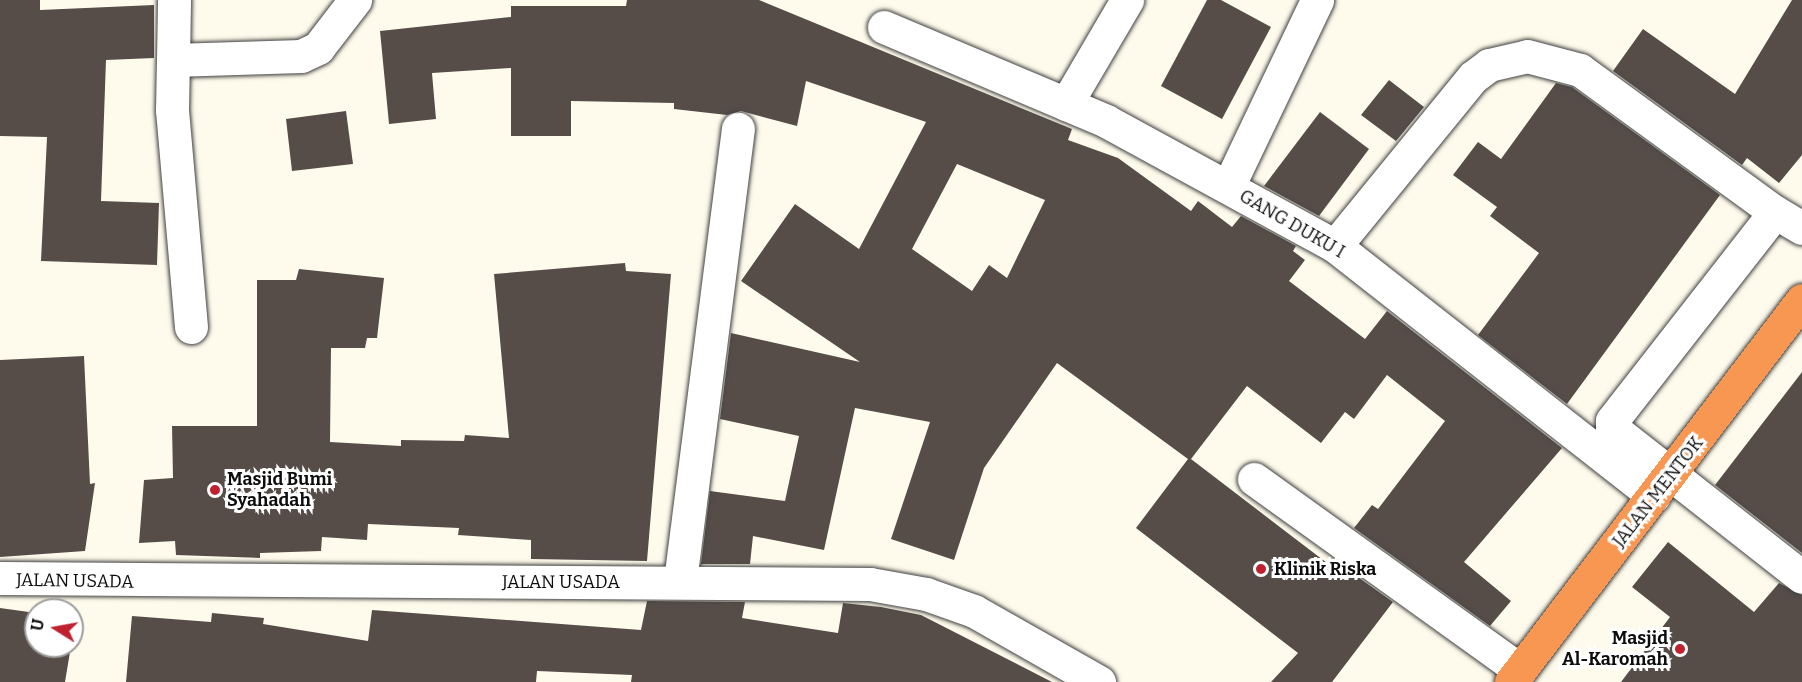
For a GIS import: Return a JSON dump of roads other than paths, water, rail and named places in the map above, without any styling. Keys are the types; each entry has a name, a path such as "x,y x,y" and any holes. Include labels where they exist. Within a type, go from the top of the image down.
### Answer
{"highway":[{"name":"JALAN MENTOK","path":"1516,676 1664,485 1802,300"}],"street":[{"path":"174,0 172,110 191,327"},
{"path":"173,60 302,56 318,48 356,0"},
{"path":"1066,104 1127,0"},
{"path":"1227,187 1317,0"},
{"name":"GANG DUKU I","path":"884,27 1066,104 1335,246 1664,485"},
{"path":"1335,246 1473,77 1510,57 1580,70 1788,220 1612,421 1613,434 1664,485 1802,577"},
{"path":"680,581 738,129"},
{"path":"1254,479 1516,676"},
{"name":"JALAN USADA","path":"0,578 315,584 680,581 870,584 926,594 974,611 1099,682"}],"place":[{"name":"Masjid Bumi Syahadah","path":"215,490"},
{"name":"Klinik Riska","path":"1261,569"},
{"name":"Masjid Al-Karomah","path":"1680,649"}]}
